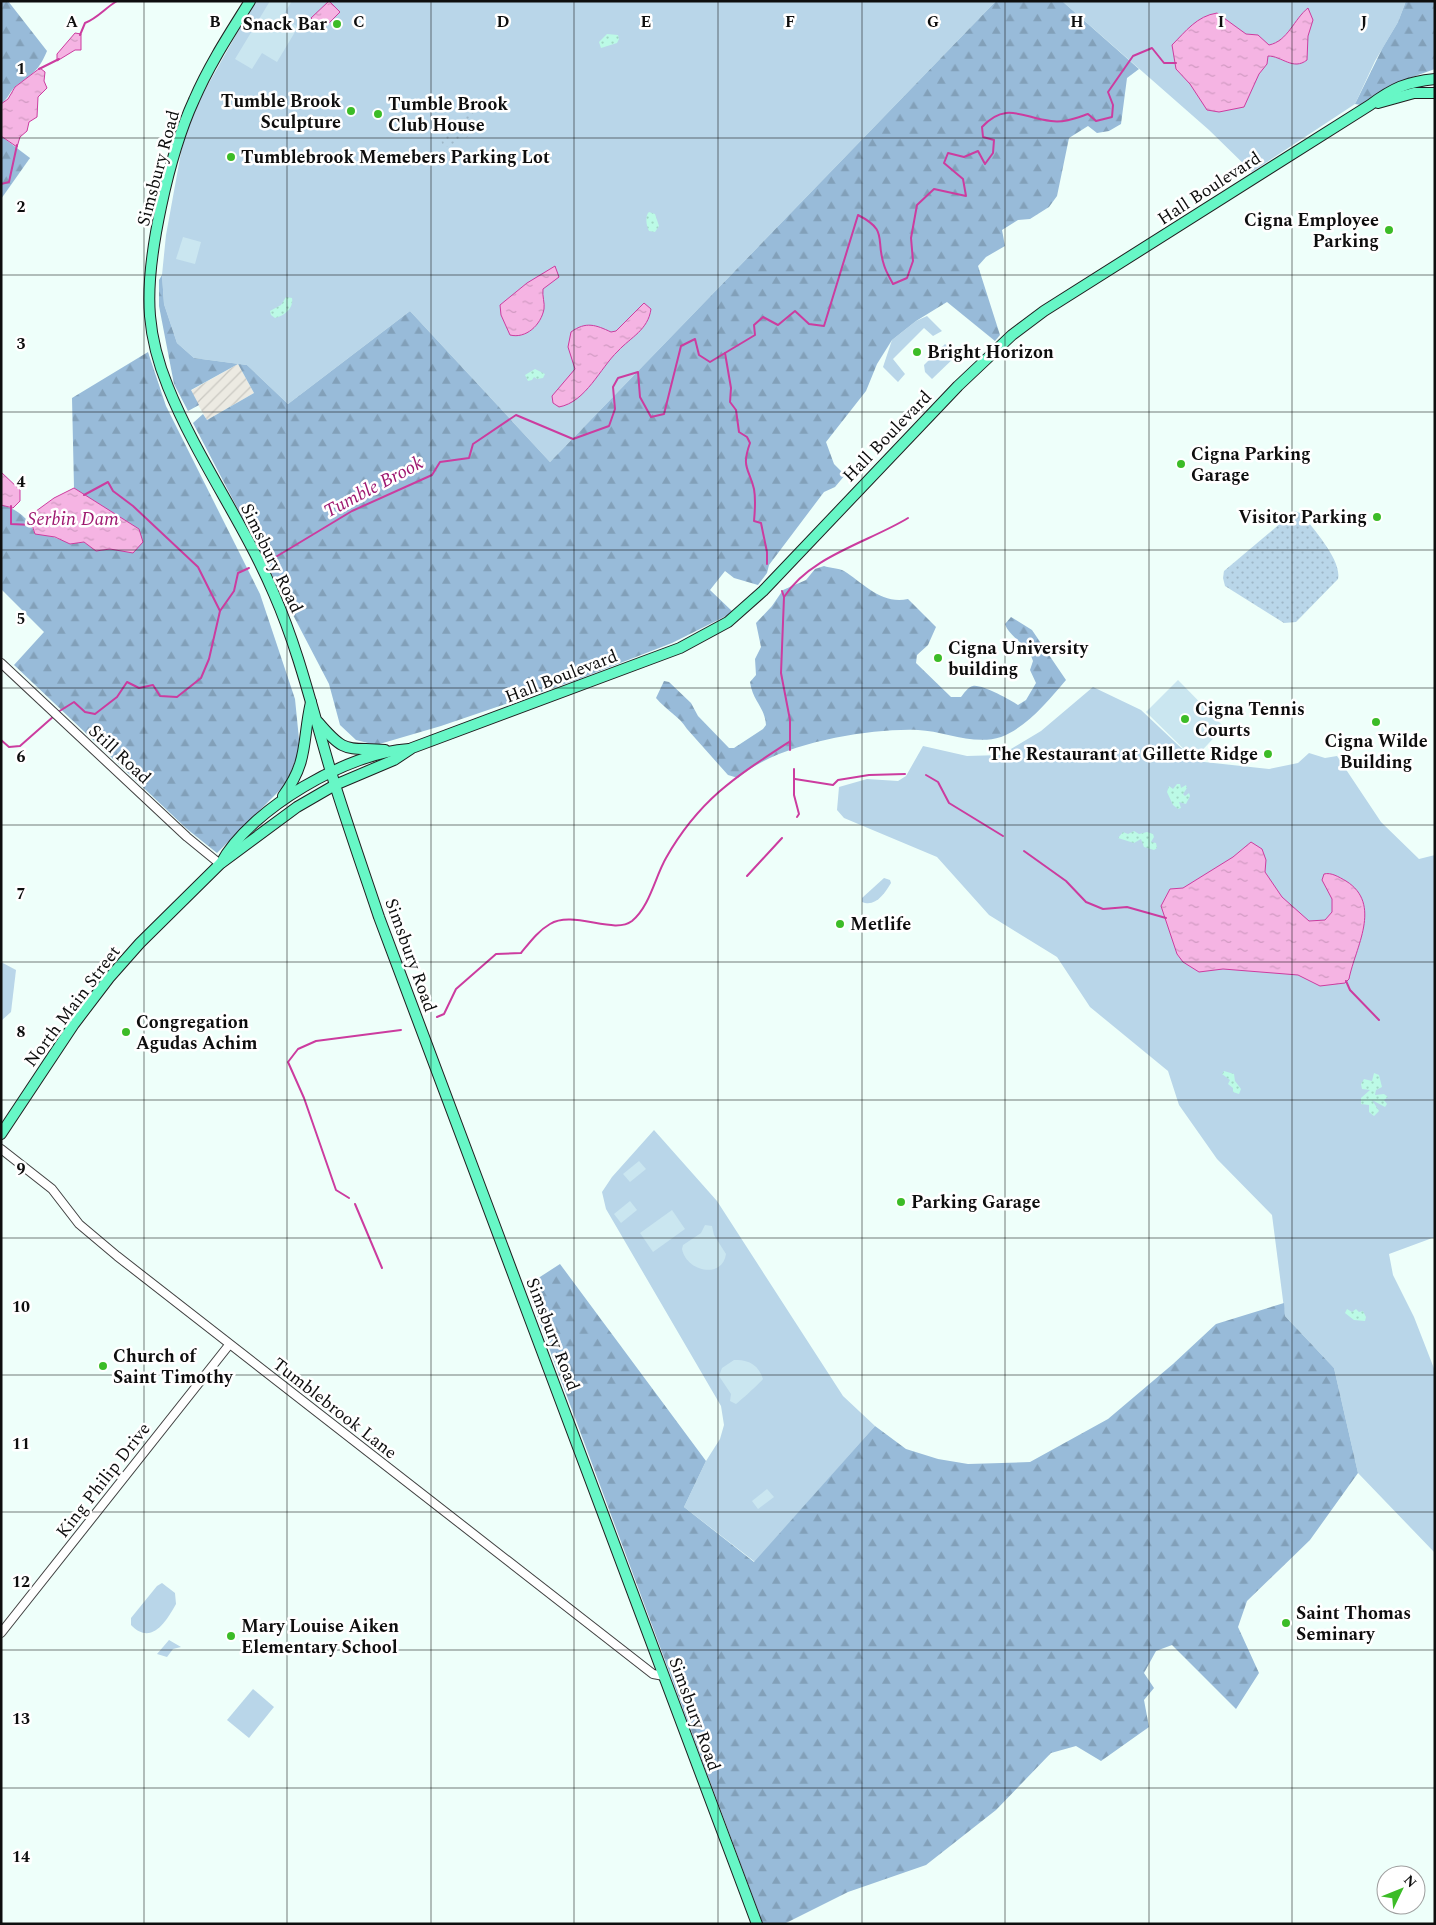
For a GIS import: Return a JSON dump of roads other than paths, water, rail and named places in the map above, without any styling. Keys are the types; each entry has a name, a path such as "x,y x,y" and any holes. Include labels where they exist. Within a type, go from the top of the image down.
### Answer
{"main road":[{"name":"Simsbury Road","path":"250,1 203,81 180,135 165,193 151,273 150,316 155,346 167,386 183,420 274,593 311,701 331,772 379,917 757,1924"},
{"name":"Hall Boulevard","path":"335,784 394,760 412,748 662,655 697,640 728,622 763,591 958,386 1012,335 1044,311 1394,88 1412,82 1435,79"},
{"name":"Hall Boulevard","path":"1370,105 1414,93 1435,93"},
{"path":"280,801 294,782 302,762 305,726 311,701"},
{"path":"316,720 337,742 349,749 389,750"},
{"name":"Hall Boulevard","path":"331,772 389,750 412,748"},
{"name":"North Main Street","path":"220,864 228,849 280,801 331,772"},
{"name":"North Main Street","path":"1,1134 74,1024 108,978 140,943 220,864 283,817 335,784"}],"street":[{"name":"Still Road","path":"1,663 187,837 220,864"},
{"name":"Tumblebrook Lane","path":"1,1149 52,1189 79,1224 229,1345 653,1674 664,1676"},
{"name":"King Philip Drive","path":"1,1634 229,1345"}],"water":[{"path":"329,1 340,12 322,30 311,18"},
{"path":"1308,8 1313,20 1308,36 1307,60 1302,63 1292,64 1268,56 1267,64 1259,74 1244,107 1219,112 1207,110 1190,84 1176,69 1172,45 1192,25 1204,17 1217,13 1246,34 1258,35 1269,45 1281,39"},
{"path":"75,33 81,34 81,50 75,50 57,61 57,54"},
{"path":"40,68 45,72 44,81 47,88 38,97 37,117 29,122 27,131 20,137 17,147 1,136 1,104 8,99 15,87"},
{"path":"555,266 559,277 543,289 544,309 540,320 527,333 516,336 510,335 501,315 500,305 527,283"},
{"path":"644,303 651,309 643,328 611,358 585,392 569,404 559,407 553,403 552,396 575,369 568,347 571,332 586,325 596,326 611,332 616,331"},
{"path":"1,472 20,490 20,501 13,508 1,505"},
{"name":"Serbin Dam","path":"74,488 139,529 143,542 133,553 110,549 96,551 84,542 70,544 55,537 35,534 32,525 32,514 54,498"},
{"path":"1251,842 1262,849 1266,860 1265,872 1282,897 1309,921 1325,920 1332,912 1332,899 1322,880 1324,874 1338,876 1357,891 1363,902 1365,914 1364,927 1349,979 1345,983 1320,986 1298,975 1223,969 1199,972 1183,962 1177,954 1161,906 1170,889 1183,888 1233,857"}],"waterway":[{"path":"80,35 85,23 117,1"},
{"name":"Tumble Brook","path":"269,561 352,511 432,475 440,462 469,458 473,444 516,415 573,439 609,426 615,409 613,387 618,378 638,372 640,397 651,417 664,414 681,346 695,339 699,355 710,362 755,335 754,325 763,317 778,325 795,311 809,324 824,326 858,215 874,226 877,231 884,265 893,284 907,278 913,261 911,238 917,205 934,189 966,196 963,179 944,163 948,153 964,157 978,151 985,164 993,153 994,140 983,137 982,127 991,119 1007,113 1056,121 1070,120 1088,114 1096,121 1112,117 1113,105 1108,92 1133,56 1152,48 1164,63 1176,63"},
{"path":"39,69 59,59"},
{"path":"1,184 9,182 17,145"},
{"path":"725,353 731,388 730,402 736,410 739,432 747,437 750,443 746,463 755,493 754,521 761,523 767,552 767,564"},
{"path":"84,495 108,482 113,491 133,506 198,567 220,611"},
{"path":"11,506 11,524 33,525"},
{"path":"784,597 795,583 824,560 908,518"},
{"name":"Tumble Brook","path":"58,712 74,702 85,712 95,714 117,697 127,682 139,688 153,685 160,696 177,697 201,678 209,659 220,611 234,591 238,573 249,568"},
{"path":"782,591 784,597 781,673 790,720 790,750"},
{"name":"Tumble Brook","path":"1,740 9,747 20,746 54,716"},
{"path":"437,1017 444,1014 456,989 496,954 521,953 538,933 550,924 559,920 570,920 624,925 632,921 648,899 666,858 692,820 705,805 735,779 789,742"},
{"path":"794,769 794,795 799,814 797,817"},
{"path":"795,779 833,785 838,780 869,775 905,774"},
{"path":"926,775 938,782 949,803 1003,836"},
{"path":"747,876 782,838"},
{"path":"1024,851 1066,881 1086,902 1103,909 1127,907 1166,918"},
{"path":"1346,981 1350,990 1379,1020"},
{"path":"349,1198 336,1190 304,1098 288,1062 298,1049 316,1041 401,1030"},
{"path":"355,1204 382,1268"}],"place":[{"name":"Snack Bar","path":"337,24"},
{"name":"Tumble Brook Sculpture","path":"351,111"},
{"name":"Tumble Brook Club House","path":"378,114"},
{"name":"Tumblebrook Memebers Parking Lot","path":"231,157"},
{"name":"Cigna Employee Parking","path":"1389,230"},
{"name":"Bright Horizon","path":"917,352"},
{"name":"Cigna Parking Garage","path":"1181,464"},
{"name":"Visitor Parking","path":"1377,517"},
{"name":"Cigna University building","path":"938,658"},
{"name":"Cigna Tennis Courts","path":"1185,719"},
{"name":"Cigna Wilde Building","path":"1376,722"},
{"name":"The Restaurant at Gillette Ridge","path":"1268,754"},
{"name":"Metlife","path":"840,924"},
{"name":"Congregation Agudas Achim","path":"126,1032"},
{"name":"Parking Garage","path":"901,1202"},
{"name":"Church of Saint Timothy","path":"103,1366"},
{"name":"Saint Thomas Seminary","path":"1286,1623"},
{"name":"Mary Louise Aiken Elementary School","path":"231,1636"}]}
